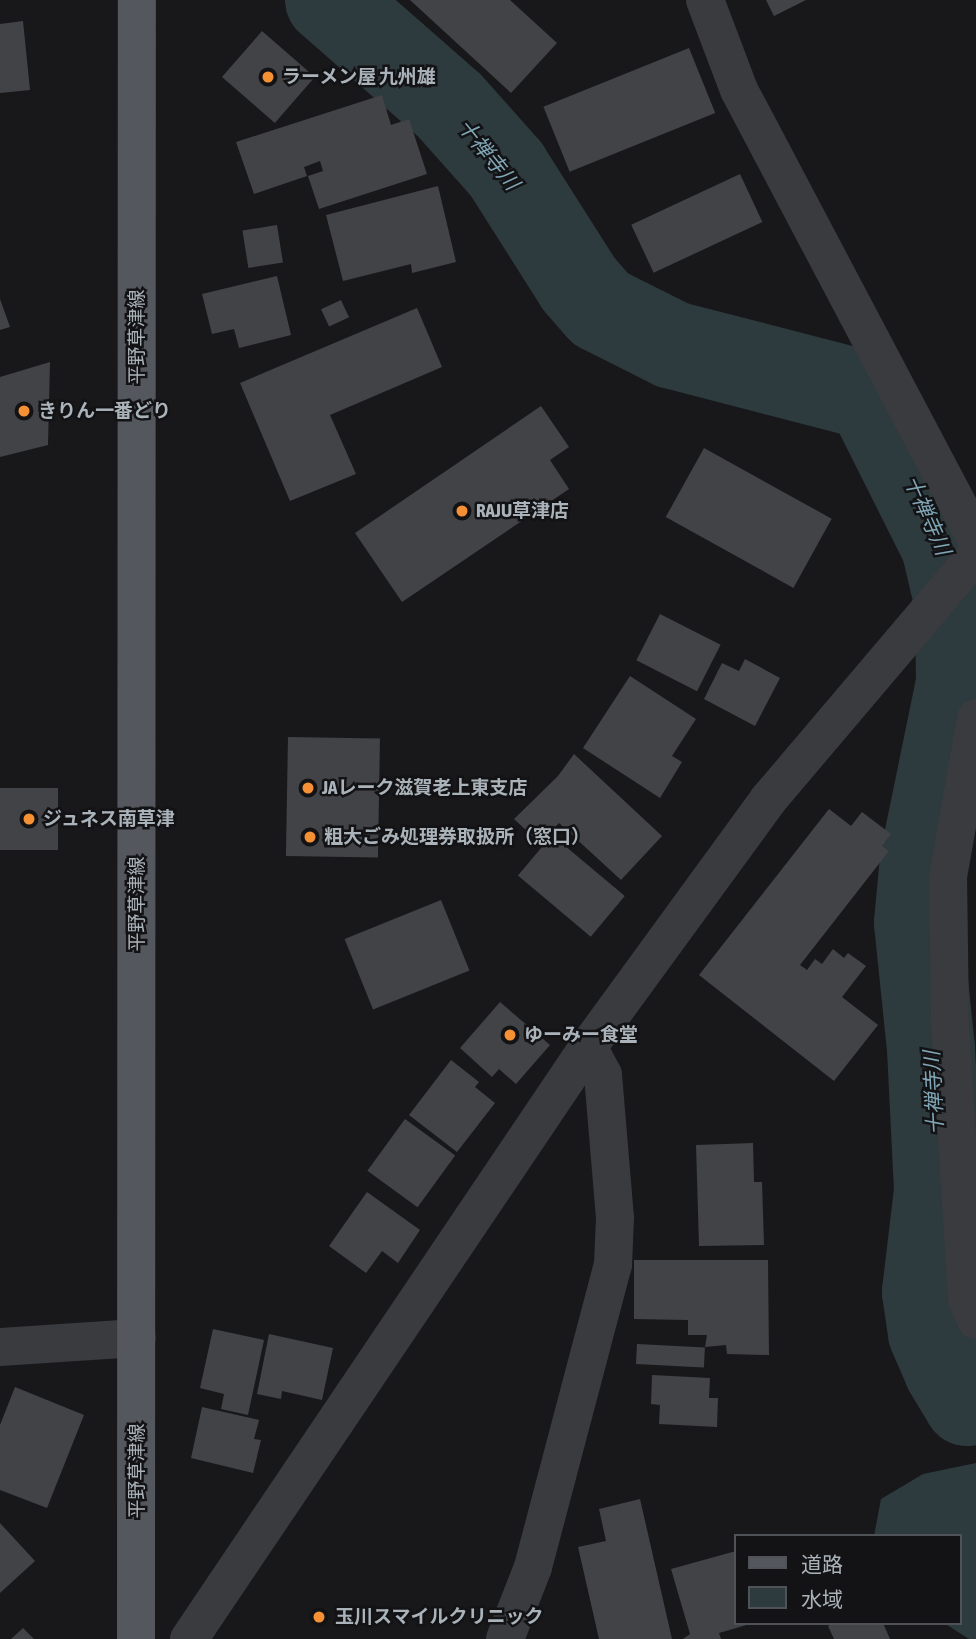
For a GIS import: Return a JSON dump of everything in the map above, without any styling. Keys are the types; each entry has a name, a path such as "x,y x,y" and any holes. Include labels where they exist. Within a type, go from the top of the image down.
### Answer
{"main road":[{"name":"平野草津線","path":"136,1639 137,0"}],"street":[{"path":"189,1639 588,1047 768,800 972,554 739,90 705,0"},
{"path":"976,718 948,890 950,1023 967,1299 976,1320"},
{"path":"505,1639 533,1567 613,1265 615,1219 603,1075 588,1047"},
{"path":"0,1347 137,1338"}],"water":[{"path":"976,1463 976,1639 969,1639 947,1625 962,1625 962,1534 874,1534 881,1499 923,1474"}],"building":[{"path":"410,0 510,0 557,43 511,93"},
{"path":"766,0 806,0 774,16"},
{"path":"23,21 30,90 0,93 0,24"},
{"name":"ラーメン屋 九州雄","path":"262,31 315,77 275,123 222,77"},
{"path":"689,48 715,113 570,172 543,107"},
{"path":"382,95 391,125 409,119 427,174 319,209 308,176 323,171 320,161 304,167 307,176 254,194 236,142"},
{"path":"740,174 762,222 654,273 631,225"},
{"path":"438,186 456,262 412,273 411,264 343,281 326,215"},
{"path":"277,225 283,263 248,268 242,230"},
{"path":"277,276 291,335 239,348 234,329 212,334 202,294"},
{"path":"0,299 10,327 0,330"},
{"path":"341,300 349,317 329,327 321,309"},
{"path":"417,308 442,367 330,415 356,474 290,501 240,383"},
{"name":"きりん一番どり","path":"50,362 48,445 0,457 0,377"},
{"name":"RAJU草津店","path":"541,406 569,447 550,460 569,489 402,602 355,533"},
{"path":"704,448 832,519 793,588 666,517"},
{"path":"660,614 721,645 697,691 636,660"},
{"path":"745,659 780,678 755,726 704,699 722,663 739,671"},
{"path":"630,676 696,719 672,756 682,762 660,798 583,748"},
{"path":"288,737 380,739 378,858 286,856"},
{"path":"574,754 662,836 621,880 559,823 540,843 514,819 558,776"},
{"name":"ジュネス南草津","path":"0,788 58,788 58,850 0,850"},
{"path":"829,809 851,826 862,812 891,834 882,846 889,851 800,965 807,970 815,959 822,964 833,949 844,958 848,953 866,966 842,997 878,1025 834,1081 699,975"},
{"path":"552,835 625,896 591,937 518,876"},
{"path":"441,900 469,970 373,1009 345,939"},
{"path":"500,1002 550,1045 516,1084 499,1069 492,1077 460,1048"},
{"path":"451,1060 479,1082 475,1087 495,1103 457,1152 409,1115"},
{"path":"405,1119 455,1155 418,1207 367,1171"},
{"path":"753,1143 754,1182 762,1182 764,1245 699,1246 696,1145"},
{"path":"367,1192 420,1230 398,1263 382,1251 366,1273 329,1246"},
{"path":"634,1260 768,1260 769,1355 727,1354 726,1345 705,1347 707,1335 688,1335 688,1320 634,1319"},
{"path":"213,1329 264,1340 248,1415 221,1409 224,1394 200,1388"},
{"path":"269,1334 333,1348 322,1400 282,1391 281,1399 257,1394"},
{"path":"637,1344 705,1348 704,1368 636,1364"},
{"path":"652,1375 710,1378 709,1398 718,1398 717,1427 659,1424 660,1405 651,1404"},
{"path":"15,1387 84,1415 47,1508 0,1490 0,1425"},
{"path":"202,1407 259,1420 254,1439 261,1440 253,1473 191,1458"},
{"path":"640,1499 672,1639 599,1639 578,1547 606,1541 599,1509"},
{"path":"0,1523 35,1561 0,1593"},
{"path":"734,1552 734,1625 747,1625 719,1633 721,1639 683,1639 690,1634 671,1569"},
{"path":"884,1625 890,1639 834,1639 828,1626"},
{"path":"23,1628 34,1639 11,1639"}],"waterway":[{"name":"十禅寺川","path":"329,0 449,105 506,169 579,284 601,309 673,345 870,396 945,546 959,605 960,683 924,858 918,923 931,1048 938,1191 926,1292 932,1333 948,1370 967,1402 976,1401"}],"place":[{"name":"ラーメン屋 九州雄","path":"268,77"},
{"name":"きりん一番どり","path":"24,411"},
{"name":"RAJU草津店","path":"462,511"},
{"name":"JAレーク滋賀老上東支店","path":"308,788"},
{"name":"ジュネス南草津","path":"29,819"},
{"name":"粗大ごみ処理券取扱所（窓口）","path":"310,837"},
{"name":"ゆーみー食堂","path":"510,1035"},
{"name":"玉川スマイルクリニック","path":"319,1617"}]}
